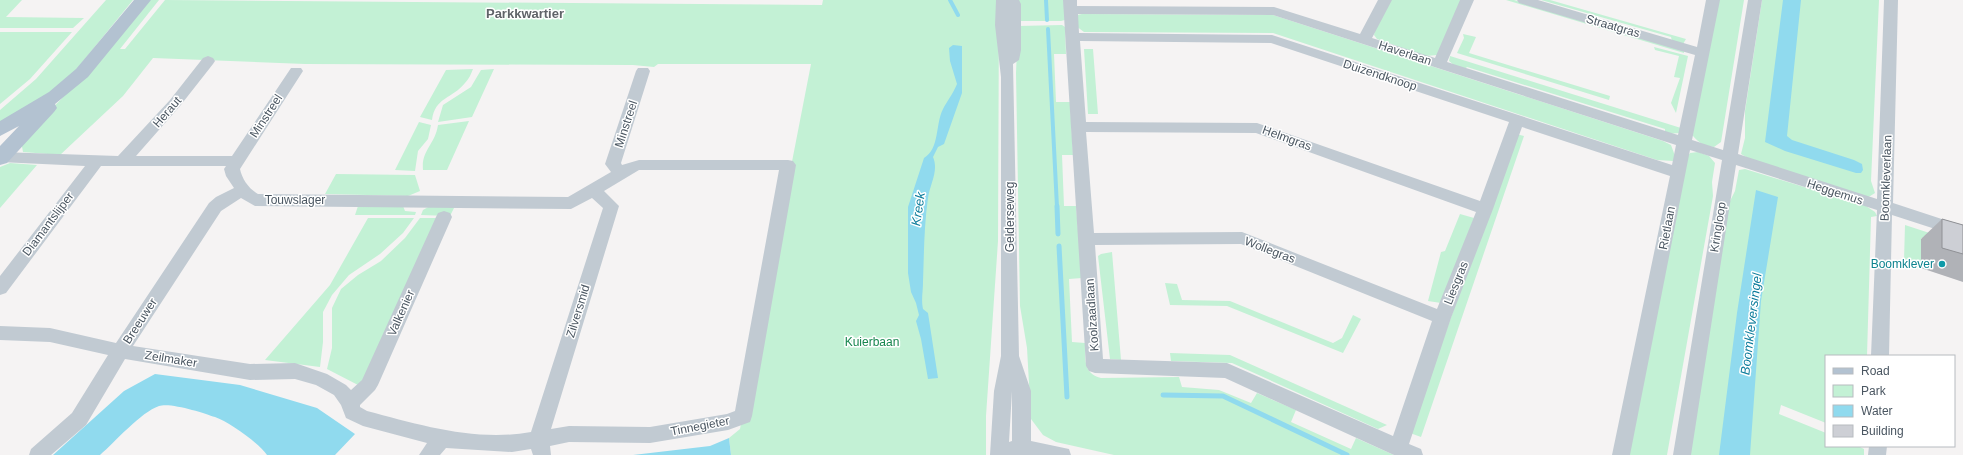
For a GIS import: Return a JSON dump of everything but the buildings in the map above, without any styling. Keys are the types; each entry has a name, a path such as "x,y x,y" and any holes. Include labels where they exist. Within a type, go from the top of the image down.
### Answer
{"main road":[{"path":"0,130 55,96 82,73 143,0"},
{"path":"0,158 47,109 55,96"}],"street":[{"name":"Gelderseweg","path":"1003,0 1002,25 1008,77 1010,356 1003,391 1009,453"},
{"name":"Gelderseweg","path":"1008,77 1014,50 1014,4 1012,0"},
{"path":"1364,40 1384,0"},
{"path":"1439,64 1467,0"},
{"name":"Straatgras","path":"1524,0 1703,53"},
{"name":"Rietlaan","path":"1621,455 1713,0"},
{"name":"Kringloop","path":"1682,455 1755,0"},
{"name":"Boomkleverlaan","path":"1880,355 1891,0"},
{"name":"Haverlaan","path":"1070,5 1274,11 1730,157"},
{"name":"Koolzaadlaan","path":"1070,5 1096,366 1227,371 1414,455"},
{"name":"Duizendknoop","path":"1072,37 1272,39 1678,173"},
{"name":"Heraut","path":"123,160 175,103 208,61"},
{"name":"Minstreel","path":"236,161 296,70"},
{"name":"Minstreel","path":"620,174 613,164 643,71"},
{"name":"Liesgras","path":"1398,448 1442,318 1485,209 1517,120"},
{"name":"Helmgras","path":"1078,127 1257,128 1485,209"},
{"name":"Heggemus","path":"1730,157 1963,232"},
{"path":"0,158 97,161 236,161"},
{"name":"Diamantslijper","path":"0,288 97,161"},
{"name":"Touwslager","path":"236,161 232,169 232,173 250,198 260,200 571,203 593,190"},
{"name":"Tinnegieter","path":"295,371 321,379 340,390 350,402 352,412 364,418 442,439 540,447 569,434 650,435 728,422 743,416 788,164 645,164 632,167 593,190"},
{"name":"Breeuwer","path":"38,455 79,419 120,351 215,207 222,201 243,190"},
{"name":"Zilversmid","path":"540,447 610,206 593,190"},
{"name":"Valkenier","path":"350,402 369,385 444,217"},
{"name":"Wollegras","path":"1086,238 1242,238 1442,318"},
{"name":"Zeilmaker","path":"0,333 50,335 120,351 250,372 295,371"},
{"path":"428,455 442,439"},
{"path":"1009,453 1062,455"}],"green space":[{"path":"0,0 22,0 6,17 84,18 73,28 0,28"},
{"path":"106,0 133,0 75,71 48,97 0,126 0,110 36,79"},
{"name":"Kuierbaan","path":"149,0 159,0 120,49 125,49 165,0 822,5 823,0 999,0 998,241 986,416 986,455 731,455 729,438 740,429 811,64 658,64 654,67 633,65 305,64 153,58 123,96 60,155 23,152 21,141 67,93"},
{"path":"1016,0 1064,0 1065,20 1017,21"},
{"path":"1391,0 1462,0 1437,55 1426,56 1377,39 1374,35 1375,30"},
{"path":"1506,0 1514,0 1684,51 1684,53"},
{"path":"1541,0 1550,0 1686,39 1683,44 1672,41 1671,37"},
{"path":"1718,0 1744,0 1721,142 1714,147 1701,143 1691,133"},
{"path":"1762,0 1879,0 1871,181 1875,193 1867,198 1753,161 1741,154 1745,138 1745,111"},
{"path":"1077,15 1273,15 1663,141 1671,145 1675,156 1673,161 1657,160 1273,33 1084,32 1076,26"},
{"path":"1062,25 1065,27 1066,54 1054,54 1056,102 1070,102 1073,155 1062,155 1064,206 1076,206 1082,278 1069,279 1072,342 1085,343 1086,364 1091,373 1101,378 1179,377 1182,387 1219,390 1251,403 1257,393 1296,410 1291,422 1351,449 1356,438 1394,455 1114,455 1056,442 1043,435 1031,419 1027,348 1020,306 1016,73 1018,26"},
{"path":"0,32 72,32 30,79 0,104"},
{"path":"1463,34 1476,37 1469,53 1610,96 1609,100 1457,53 1464,38"},
{"path":"1654,47 1688,56 1676,113 1671,103 1680,78 1674,77 1679,56 1655,50"},
{"path":"1084,49 1093,49 1098,114 1088,114"},
{"path":"1450,56 1681,128 1680,133 1665,134 1665,129 1467,67 1465,69 1455,66 1449,61"},
{"path":"473,69 468,80 460,88 440,102 434,112 432,120 420,117 446,70"},
{"path":"494,69 472,117 438,122 443,105 471,87 481,70"},
{"path":"469,121 447,170 423,170 424,157 434,138 438,125"},
{"path":"419,122 431,125 428,139 418,151 415,171 395,170"},
{"path":"1516,134 1524,136 1421,437 1410,433"},
{"path":"1698,152 1709,156 1715,163 1712,182 1713,196 1667,455 1628,455 1687,158 1690,153"},
{"path":"10,163 37,165 0,208 0,167"},
{"path":"1745,169 1866,206 1875,212 1877,216 1871,217 1867,355 1825,355 1825,423 1781,405 1779,414 1825,433 1825,447 1860,447 1864,449 1864,455 1690,455 1729,203 1735,191 1739,170"},
{"path":"336,174 415,175 420,191 408,196 325,194"},
{"path":"358,206 403,206 405,211 416,212 415,215 355,215"},
{"path":"430,206 455,206 450,216 421,215 423,210"},
{"path":"1460,214 1474,218 1441,303 1428,301 1441,252 1445,251"},
{"path":"368,218 414,218 403,233 380,254 349,275 332,295 323,312 323,342 320,367 265,360 330,285"},
{"path":"420,218 439,218 362,384 358,385 327,369 332,348 332,308 341,289 358,275 381,261 405,238"},
{"path":"1905,225 1963,244 1963,251 1921,238 1924,267 1904,261"},
{"path":"1112,252 1121,360 1110,359 1098,256"},
{"path":"1165,283 1177,284 1182,300 1230,301 1333,343 1342,338 1353,315 1361,319 1343,353 1227,306 1170,305"},
{"path":"1170,353 1230,355 1387,425 1378,429 1232,363 1171,361"}],"water":[{"path":"1783,0 1801,0 1787,136 1792,140 1862,164 1863,170 1861,173 1856,173 1785,151 1765,142"},
{"path":"953,45 962,46 962,93 944,144 938,147 933,157 935,162 935,172 928,198 924,240 922,302 923,309 928,313 938,378 928,379 921,339 916,321 919,315 911,292 908,273 908,207 924,158 933,148 943,109 957,84 950,61 949,48"},
{"name":"Boomkleversingel","path":"1756,190 1778,197 1761,301 1750,455 1719,455 1737,313"},
{"path":"155,374 240,385 317,408 355,434 335,455 267,455 251,439 221,420 187,408 164,405 152,409 144,414 100,455 53,455 124,391"},
{"path":"729,438 731,455 633,455 710,446"}],"waterway":[{"name":"Kreek","path":"950,0 958,15"},
{"path":"1046,0 1047,20"},
{"path":"1048,29 1057,207"},
{"path":"1057,206 1058,234"},
{"path":"1059,246 1067,397"},
{"path":"1163,395 1223,396 1347,455"}],"place":[{"name":"Boomklever","path":"1942,264"}],"district":[{"name":"Parkkwartier","path":"525,13"}]}
